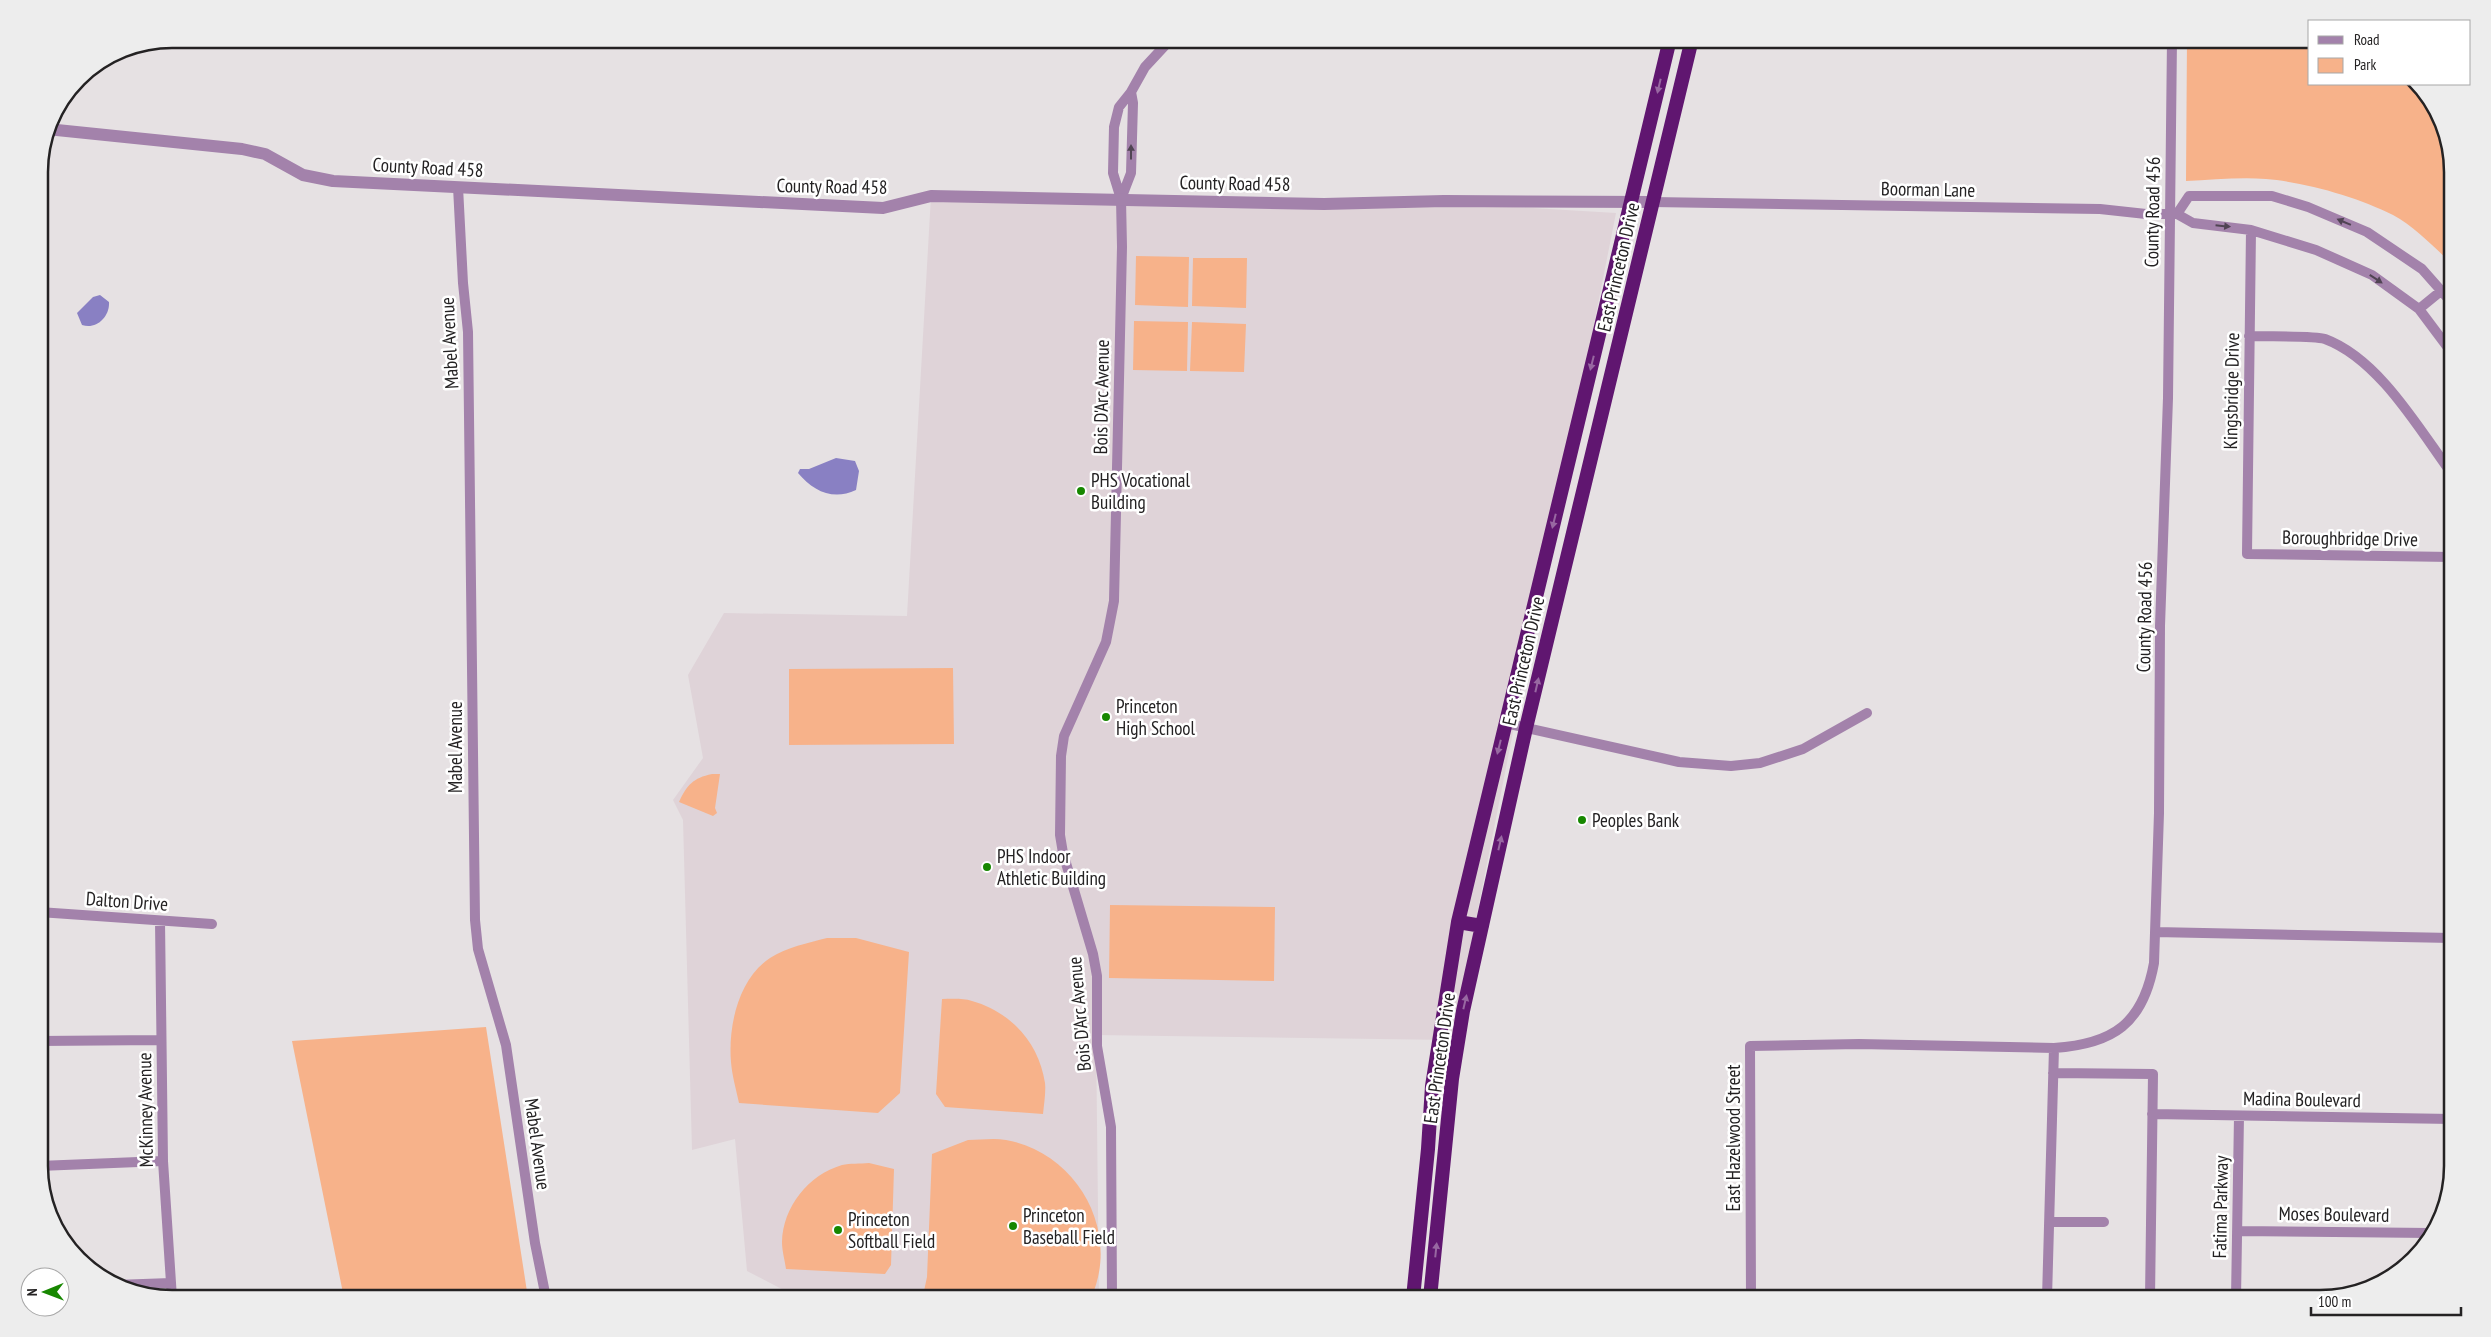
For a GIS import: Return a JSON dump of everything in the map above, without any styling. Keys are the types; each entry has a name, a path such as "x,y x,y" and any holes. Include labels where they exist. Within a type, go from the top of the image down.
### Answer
{"highway":[{"name":"East Princeton Drive","path":"1414,1290 1428,1149 1432,1086 1458,922 1668,48"},
{"name":"East Princeton Drive","path":"1431,1290 1452,1079 1463,1011 1526,728 1690,48"},
{"path":"1458,922 1482,926"}],"street":[{"path":"1122,199 1113,173 1114,120 1118,107 1131,92 1145,68 1163,48"},
{"name":"County Road 456","path":"1968,1046 2054,1048 2081,1046 2100,1041 2118,1030 2132,1017 2143,1002 2150,986 2154,963 2155,932 2160,626 2173,214 2172,48"},
{"path":"1122,199 1131,173 1133,103 1131,92"},
{"name":"County Road 458","path":"55,131 242,149 265,154 303,175 332,181 883,208 931,196 1324,204 1444,201 1652,202"},
{"name":"Mabel Avenue","path":"458,188 463,283 468,332 474,920 478,949 506,1045 535,1243 544,1290"},
{"path":"2173,214 2189,196 2272,196 2308,207 2368,232 2422,269 2443,293"},
{"name":"Bois D'Arc Avenue","path":"1112,1290 1110,1115 1098,1052 1097,976 1093,954 1061,846 1061,775 1064,736 1106,642 1114,600 1122,199"},
{"name":"Boorman Lane","path":"1652,202 2100,208 2173,214 2193,223 2252,230 2316,250 2372,275 2419,309 2443,342"},
{"name":"Kingsbridge Drive","path":"2247,554 2252,230"},
{"path":"2419,309 2441,291"},
{"path":"2249,336 2324,339 2356,356 2392,393 2443,462"},
{"name":"Boroughbridge Drive","path":"2247,554 2443,557"},
{"path":"1505,723 1679,762 1731,766 1760,763 1803,749 1867,713"},
{"name":"Dalton Drive","path":"48,913 212,924"},
{"name":"McKinney Avenue","path":"160,921 163,1161 171,1290"},
{"path":"2155,932 2444,938"},
{"path":"48,1041 161,1040"},
{"name":"East Hazelwood Street","path":"1751,1290 1750,1046 1859,1044 1968,1046"},
{"path":"2047,1290 2054,1048"},
{"path":"2053,1073 2153,1074 2150,1290"},
{"name":"Madina Boulevard","path":"2152,1114 2444,1119"},
{"name":"Fatima Parkway","path":"2236,1290 2240,1116"},
{"path":"48,1166 163,1161"},
{"path":"2049,1222 2104,1222"},
{"name":"Moses Boulevard","path":"2237,1230 2424,1233"},
{"path":"137,1284 171,1283"}],"shaded area":[{"name":"Princeton High School","path":"931,196 1397,200 1616,213 1452,1040 1096,1035 1099,1290 784,1290 747,1271 735,1139 692,1150 683,820 673,800 703,758 688,675 724,613 907,616"},
{"path":"100,295 109,302 109,308 105,317 92,326 82,325 77,313 93,297"},
{"path":"836,458 855,461 859,471 856,490 839,495 824,492 810,485 798,473 800,469 809,469"}],"green space":[{"path":"2187,48 2308,48 2308,85 2408,85 2423,103 2431,117 2441,147 2443,164 2443,256 2409,225 2379,208 2348,196 2297,183 2266,179 2236,178 2186,181"},
{"path":"1136,256 1189,257 1188,307 1135,305"},
{"path":"1193,258 1247,258 1246,308 1192,306"},
{"path":"1134,321 1188,322 1187,371 1133,370"},
{"path":"1192,322 1246,324 1244,372 1190,371"},
{"path":"953,668 954,744 789,745 789,669"},
{"path":"712,774 720,774 715,808 717,813 713,816 679,802 691,783"},
{"path":"1110,905 1275,907 1274,981 1109,978"},
{"path":"827,938 856,938 909,952 900,1093 878,1113 739,1103 732,1072 731,1034 737,1005 743,991 759,967 770,958 790,948"},
{"path":"942,999 965,999 986,1006 1011,1021 1021,1031 1030,1042 1042,1068 1045,1083 1043,1114 945,1107 936,1094"},
{"path":"486,1027 527,1290 342,1290 292,1041"},
{"name":"Princeton Baseball Field","path":"1001,1139 1032,1148 1054,1161 1072,1178 1087,1199 1096,1222 1100,1247 1099,1273 1094,1290 924,1290 927,1277 932,1154 968,1140"},
{"name":"Princeton Softball Field","path":"869,1163 894,1169 891,1265 885,1274 786,1269 782,1245 783,1229 792,1205 800,1194 818,1176 830,1170 845,1164"}],"place":[{"name":"PHS Vocational Building","path":"1081,491"},
{"name":"Princeton High School","path":"1106,717"},
{"name":"Peoples Bank","path":"1582,820"},
{"name":"PHS Indoor Athletic Building","path":"987,867"},
{"name":"Princeton Baseball Field","path":"1013,1226"},
{"name":"Princeton Softball Field","path":"838,1230"}]}
